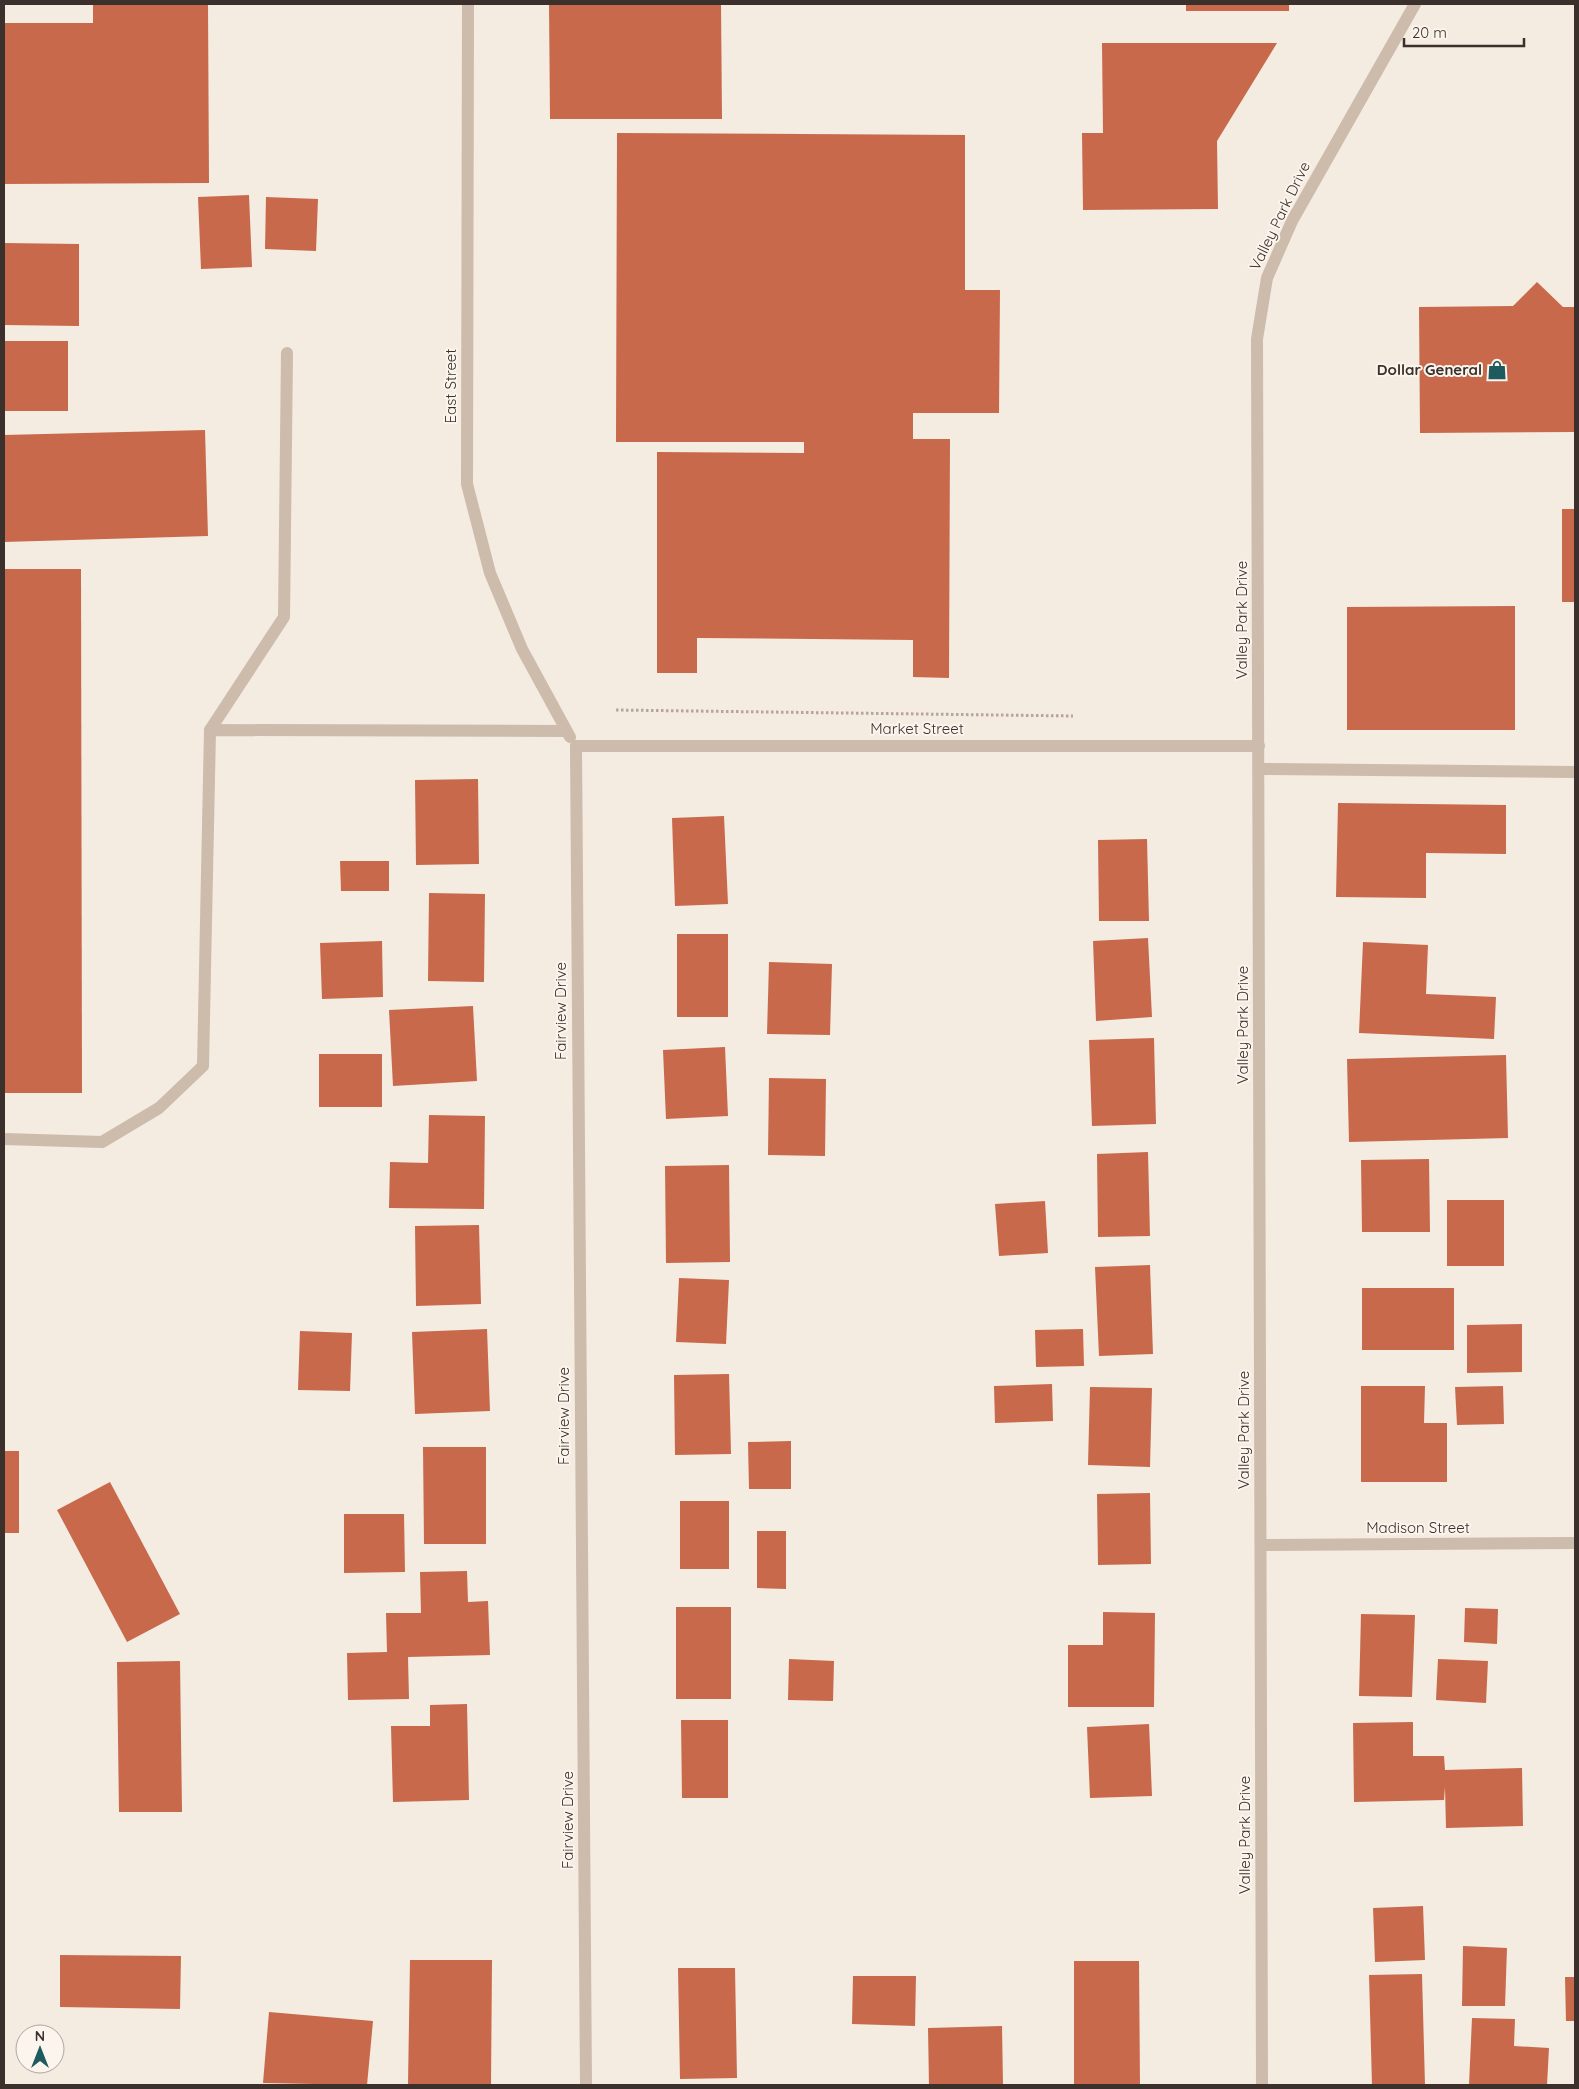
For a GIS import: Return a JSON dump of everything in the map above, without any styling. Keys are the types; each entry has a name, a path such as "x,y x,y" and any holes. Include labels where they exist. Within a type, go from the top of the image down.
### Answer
{"street":[{"name":"East Street","path":"468,4 467,484 490,573 522,649 576,746"},
{"name":"Valley Park Drive","path":"1262,2085 1257,339 1267,278 1292,221 1415,4"},
{"path":"4,1139 102,1142 159,1108 203,1066 210,730 284,617 286,353"},
{"path":"210,730 566,731"},
{"name":"Market Street","path":"576,746 1259,746"},
{"name":"Fairview Drive","path":"576,746 586,2085"},
{"path":"1259,770 1575,772"},
{"name":"Madison Street","path":"1261,1545 1575,1543"}],"path":[{"path":"616,710 1081,716"}],"building":[{"path":"93,4 208,4 209,183 4,184 4,23 93,23"},
{"path":"549,4 721,4 722,119 550,119"},
{"path":"1186,4 1289,4 1289,11 1186,11"},
{"path":"1102,43 1277,43 1217,141 1218,209 1083,210 1082,133 1103,133"},
{"path":"617,133 965,135 965,290 1000,290 999,413 913,413 913,439 950,439 949,678 913,677 913,640 697,638 697,673 657,673 657,452 804,453 804,442 616,442"},
{"path":"249,195 252,267 201,269 198,197"},
{"path":"266,197 318,199 316,251 265,249"},
{"path":"4,243 79,244 79,326 4,325"},
{"name":"Dollar General","path":"1537,282 1563,307 1575,307 1575,432 1420,433 1419,307 1513,306"},
{"path":"4,341 68,341 68,411 4,411"},
{"path":"205,430 208,536 4,542 4,435"},
{"path":"1562,509 1575,509 1575,602 1562,602"},
{"path":"4,569 81,569 82,1093 4,1093"},
{"path":"1515,606 1515,730 1347,730 1347,607"},
{"path":"478,779 479,864 416,865 415,780"},
{"path":"1338,803 1506,805 1506,854 1426,853 1426,898 1336,897"},
{"path":"724,816 728,904 675,906 672,818"},
{"path":"1147,839 1149,921 1099,921 1098,840"},
{"path":"340,861 389,861 389,891 341,891"},
{"path":"429,893 485,894 484,982 428,981"},
{"path":"677,934 728,934 728,1017 677,1017"},
{"path":"1148,938 1152,1017 1096,1021 1093,941"},
{"path":"382,941 383,997 322,999 320,943"},
{"path":"1363,942 1428,945 1426,994 1496,997 1494,1039 1359,1033"},
{"path":"769,962 832,964 830,1035 767,1034"},
{"path":"473,1006 477,1081 393,1086 389,1010"},
{"path":"1154,1038 1156,1124 1092,1126 1089,1040"},
{"path":"725,1047 728,1116 666,1119 663,1050"},
{"path":"319,1054 382,1054 382,1107 319,1107"},
{"path":"1506,1055 1508,1138 1349,1142 1347,1059"},
{"path":"769,1078 826,1079 825,1156 768,1155"},
{"path":"429,1115 485,1116 484,1209 389,1208 390,1162 428,1163"},
{"path":"1148,1152 1150,1236 1098,1237 1097,1154"},
{"path":"1429,1159 1430,1232 1362,1232 1361,1160"},
{"path":"729,1165 730,1262 666,1263 665,1166"},
{"path":"1447,1200 1504,1200 1504,1266 1447,1266"},
{"path":"1045,1201 1048,1253 999,1256 995,1204"},
{"path":"479,1225 481,1304 416,1306 415,1226"},
{"path":"1150,1265 1153,1354 1099,1356 1095,1267"},
{"path":"679,1278 729,1280 726,1344 676,1342"},
{"path":"1362,1288 1454,1288 1454,1350 1362,1350"},
{"path":"1522,1324 1522,1372 1467,1373 1467,1325"},
{"path":"487,1329 490,1411 415,1414 412,1332"},
{"path":"1083,1329 1084,1366 1036,1367 1035,1330"},
{"path":"300,1331 352,1333 350,1391 298,1390"},
{"path":"729,1374 731,1454 675,1455 674,1375"},
{"path":"1052,1384 1053,1421 995,1423 994,1386"},
{"path":"1361,1386 1425,1386 1424,1423 1447,1423 1447,1482 1361,1482"},
{"path":"1503,1386 1504,1424 1457,1425 1455,1387"},
{"path":"1090,1387 1152,1388 1150,1467 1088,1465"},
{"path":"791,1441 791,1489 749,1489 748,1442"},
{"path":"423,1447 486,1447 486,1544 424,1544"},
{"path":"4,1451 19,1451 19,1533 4,1533"},
{"path":"110,1482 180,1614 127,1642 57,1510"},
{"path":"1150,1493 1151,1564 1098,1565 1097,1494"},
{"path":"680,1501 729,1501 729,1569 680,1569"},
{"path":"344,1514 404,1514 405,1572 344,1573"},
{"path":"757,1531 786,1531 786,1589 757,1588"},
{"path":"467,1571 468,1602 488,1601 490,1655 408,1657 409,1699 348,1700 347,1653 387,1652 386,1613 421,1613 420,1572"},
{"path":"676,1607 731,1607 731,1699 676,1699"},
{"path":"1465,1608 1498,1609 1497,1644 1464,1642"},
{"path":"1103,1612 1155,1613 1154,1707 1068,1707 1068,1645 1103,1645"},
{"path":"1361,1614 1415,1615 1412,1697 1359,1696"},
{"path":"789,1659 834,1661 833,1701 788,1700"},
{"path":"1438,1659 1488,1661 1486,1703 1436,1700"},
{"path":"180,1661 182,1812 119,1812 117,1662"},
{"path":"467,1704 469,1800 393,1802 391,1726 430,1726 430,1705"},
{"path":"681,1720 728,1720 728,1798 682,1798"},
{"path":"1413,1722 1413,1756 1444,1756 1445,1770 1522,1768 1523,1826 1446,1828 1445,1787 1444,1800 1354,1802 1353,1723"},
{"path":"1149,1724 1152,1796 1090,1798 1087,1727"},
{"path":"1423,1906 1425,1960 1375,1962 1373,1908"},
{"path":"1463,1946 1507,1948 1505,2006 1462,2006"},
{"path":"60,1955 181,1956 180,2009 60,2007"},
{"path":"410,1960 492,1960 491,2085 408,2085"},
{"path":"1074,1961 1139,1961 1140,2085 1074,2085"},
{"path":"678,1968 735,1968 737,2078 680,2079"},
{"path":"1422,1974 1425,2085 1372,2085 1369,1975"},
{"path":"853,1976 916,1976 915,2026 852,2024"},
{"path":"1565,1977 1575,1977 1575,2021 1566,2021"},
{"path":"269,2012 373,2021 367,2085 263,2083"},
{"path":"1472,2018 1515,2019 1514,2046 1549,2048 1547,2085 1469,2085"},
{"path":"1002,2026 1003,2085 929,2085 928,2028"}],"place":[{"name":"Dollar General","path":"1497,370"}]}
